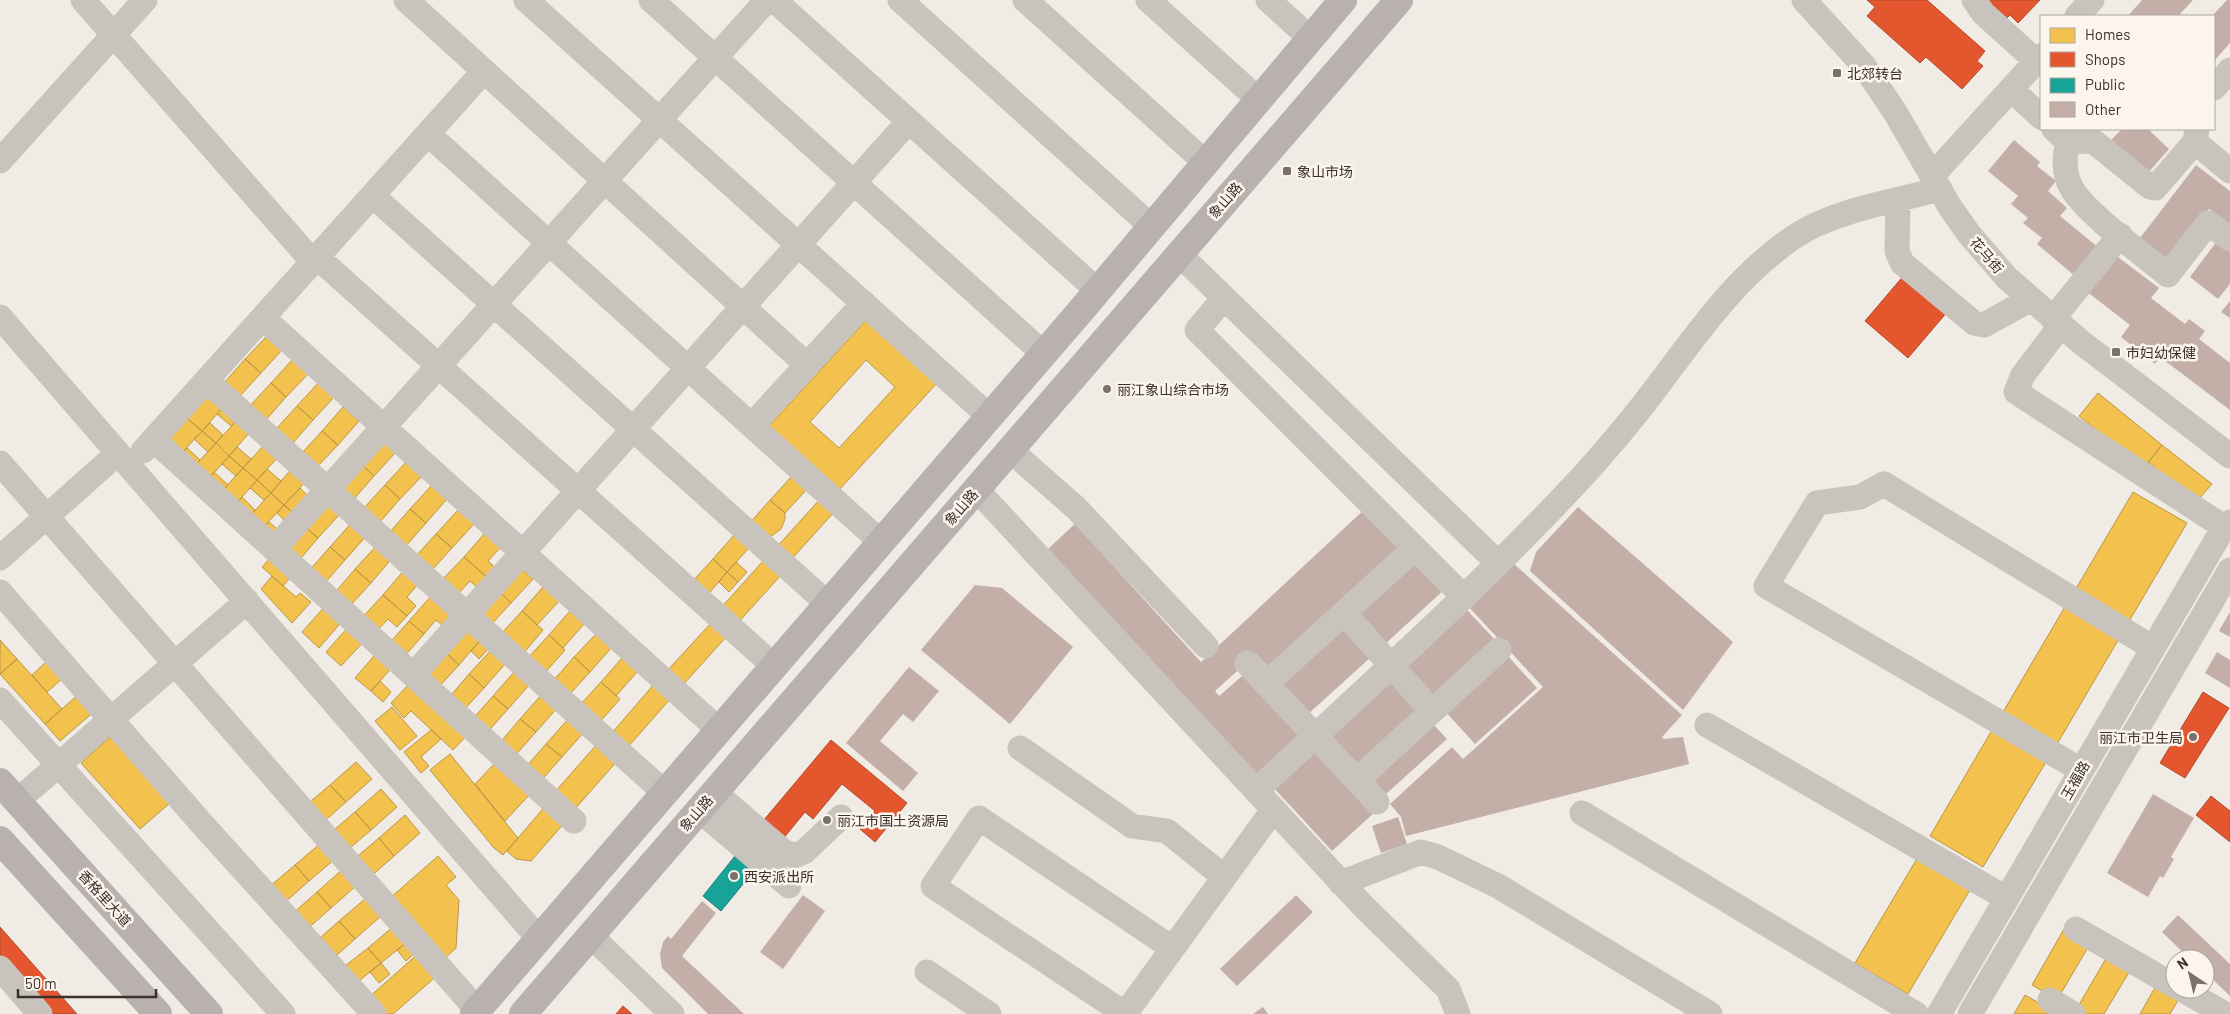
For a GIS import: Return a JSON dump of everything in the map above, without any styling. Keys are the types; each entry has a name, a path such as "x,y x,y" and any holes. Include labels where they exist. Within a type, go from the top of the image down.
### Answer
{"main road":[{"path":"476,1012 1098,291 1343,0"},
{"name":"象山路","path":"523,1014 1399,0"},
{"name":"香格里大道","path":"9,792 209,1014"},
{"path":"0,840 158,1014"}],"street":[{"path":"83,0 315,260 439,366 774,666"},
{"path":"0,161 145,0"},
{"path":"406,0 807,365"},
{"path":"526,0 990,417"},
{"path":"651,0 1044,354"},
{"path":"274,549 768,0"},
{"path":"774,0 1098,291"},
{"path":"900,0 1152,227"},
{"path":"1025,0 1206,163"},
{"path":"1148,0 1259,100"},
{"path":"1268,0 1311,39"},
{"name":"花马街","path":"1804,0 1864,66 1969,234 1987,256 2057,322 2230,456"},
{"path":"1256,791 1498,563 1610,444 1646,402 1699,330 1745,278 1782,245 1814,226 1832,218 1898,201 1936,183 2011,89 2039,58 1983,13 1974,0"},
{"path":"2078,15 2092,0"},
{"path":"2215,87 2230,70"},
{"path":"0,558 47,516 123,459 154,440 484,71"},
{"path":"2011,89 2040,116"},
{"path":"413,675 909,121"},
{"path":"428,134 882,542"},
{"path":"2230,171 2196,135 2155,188 2150,187 2093,141 2061,135 2070,187 2084,205 2168,275 2208,223 2230,239"},
{"path":"373,196 828,604"},
{"path":"1898,201 1896,251 1902,263 1974,323 1984,325 2031,299"},
{"path":"2120,235 2057,322 2023,375 2016,392 2227,525"},
{"path":"1179,254 1498,563"},
{"path":"1224,298 1196,330 1463,596"},
{"path":"752,425 864,303"},
{"path":"0,317 539,939"},
{"path":"263,318 719,730"},
{"path":"207,381 665,793"},
{"path":"154,440 574,821"},
{"path":"1010,450 1076,508 1206,646"},
{"path":"0,463 476,1012"},
{"path":"2081,770 1766,586 1818,503 1860,497 1884,484 2153,648"},
{"path":"976,489 1341,883 1448,989 1458,1014"},
{"name":"玉福路","path":"1939,1014 2227,525"},
{"path":"1266,684 1415,548"},
{"name":"玉福路","path":"1970,1014 2230,570"},
{"path":"0,592 202,824 374,1014"},
{"path":"9,792 59,765 247,602"},
{"path":"1344,613 1432,711"},
{"path":"1357,780 1499,650"},
{"path":"1247,663 1377,802"},
{"path":"0,700 283,1014"},
{"path":"1707,725 2006,898"},
{"path":"1020,748 1132,826 1167,831 1224,877"},
{"path":"707,801 783,851 794,856 804,852 841,817"},
{"path":"707,801 789,886"},
{"path":"1172,948 979,818 933,886 1125,1014 1273,810"},
{"path":"1582,813 1916,1014"},
{"path":"1341,883 1421,852 1438,857 1498,886 1710,1014"},
{"path":"2076,929 2165,980"},
{"path":"591,936 672,1014"},
{"path":"0,968 40,1014"},
{"path":"927,972 989,1014"},
{"path":"2050,1000 2074,1014"},
{"path":"2189,1000 2225,1014"}],"building: Homes":[{"path":"869,317 939,381 839,490 769,426","holes":["866,360 895,387 839,448 810,422"]},
{"path":"267,336 282,350 261,373 245,359"},
{"path":"245,359 261,373 239,397 224,383"},
{"path":"292,360 308,374 286,397 271,383"},
{"path":"319,382 335,396 313,420 297,406"},
{"path":"271,383 286,397 265,421 249,407"},
{"path":"211,393 225,405 202,431 188,419"},
{"path":"2098,393 2162,445 2144,468 2079,416"},
{"path":"225,405 239,418 231,426 217,414"},
{"path":"297,406 313,420 292,444 276,429"},
{"path":"343,407 359,421 338,445 322,431"},
{"path":"239,418 252,430 229,456 216,443"},
{"path":"188,419 202,431 179,456 165,444"},
{"path":"210,423 223,435 216,443 202,431"},
{"path":"202,431 216,443 208,452 194,439"},
{"path":"322,431 338,445 316,468 301,454"},
{"path":"380,438 396,452 374,476 359,462"},
{"path":"216,443 229,456 207,481 193,468"},
{"path":"266,443 280,455 257,480 243,468"},
{"path":"2162,445 2212,484 2197,501 2148,462"},
{"path":"237,447 251,459 243,468 229,456"},
{"path":"187,448 200,460 193,468 179,456"},
{"path":"229,456 243,468 236,476 222,464"},
{"path":"359,462 374,476 353,500 337,485"},
{"path":"406,462 422,476 400,499 385,485"},
{"path":"293,467 307,480 284,505 271,493"},
{"path":"243,468 257,480 234,506 220,493"},
{"path":"267,469 281,481 271,493 257,480"},
{"path":"214,472 228,485 220,493 207,481"},
{"path":"793,475 808,488 785,513 770,500"},
{"path":"257,480 271,493 264,500 250,488"},
{"path":"385,485 400,499 379,523 363,509"},
{"path":"432,485 447,499 426,523 410,509"},
{"path":"300,488 313,501 298,517 284,505"},
{"path":"2133,492 2187,523 2128,623 2074,592"},
{"path":"271,493 284,505 261,530 248,518"},
{"path":"242,497 255,510 248,518 234,506"},
{"path":"822,497 836,510 788,563 774,550"},
{"path":"326,499 341,513 318,538 303,525"},
{"path":"770,500 785,513 785,519 781,529 770,537 748,525"},
{"path":"284,505 298,517 290,526 277,513"},
{"path":"410,509 426,523 405,547 389,533"},
{"path":"458,510 474,524 452,548 436,534"},
{"path":"353,521 368,534 345,560 330,547"},
{"path":"269,522 283,534 261,530"},
{"path":"303,525 318,538 296,564 281,551"},
{"path":"485,533 501,547 488,561 499,571 491,581 464,557"},
{"path":"436,534 452,548 431,571 415,557"},
{"path":"735,534 750,547 727,572 713,559"},
{"path":"378,544 393,557 371,583 355,569"},
{"path":"330,547 345,560 323,585 308,572"},
{"path":"274,554 295,572 283,586 262,567"},
{"path":"464,557 491,581 481,591 470,581 458,594 442,580"},
{"path":"713,559 727,572 705,598 690,584"},
{"path":"764,560 781,575 736,625 719,610"},
{"path":"736,562 747,572 738,582 727,572"},
{"path":"517,565 533,579 511,603 496,588"},
{"path":"355,569 371,583 348,608 333,595"},
{"path":"405,569 420,582 407,597 416,606 407,616 383,595"},
{"path":"727,572 738,582 729,592 719,582"},
{"path":"272,576 296,597 300,593 311,602 292,623 261,589"},
{"path":"543,587 559,601 537,625 522,611"},
{"path":"496,588 511,603 490,626 474,612"},
{"path":"383,595 407,616 397,627 388,619 375,633 360,620"},
{"path":"432,595 458,618 448,630 436,620 424,634 409,621"},
{"path":"327,604 344,619 319,648 302,632"},
{"path":"2066,605 2120,637 2057,744 2003,712"},
{"path":"522,611 543,630 522,655 500,635"},
{"path":"570,611 584,624 563,648 549,635"},
{"path":"409,621 424,634 402,659 387,646"},
{"path":"712,622 727,636 682,686 666,672"},
{"path":"350,625 366,639 341,666 326,652"},
{"path":"466,626 481,639 459,665 444,651"},
{"path":"597,633 612,647 590,672 574,657"},
{"path":"549,635 565,650 543,675 526,660"},
{"path":"481,639 490,647 479,659 471,651"},
{"path":"0,640 17,659 0,674"},
{"path":"492,649 507,662 484,688 469,674"},
{"path":"379,650 395,664 371,691 355,678"},
{"path":"444,651 459,665 436,690 421,677"},
{"path":"574,657 590,672 568,696 552,682"},
{"path":"622,658 637,672 616,696 601,682"},
{"path":"17,659 62,709 45,724 0,674"},
{"path":"47,661 63,678 47,692 32,675"},
{"path":"515,671 530,684 508,709 493,696"},
{"path":"469,674 484,688 461,713 447,700"},
{"path":"413,680 470,732 453,750 411,711 404,718 391,703"},
{"path":"380,681 391,692 383,702 371,691"},
{"path":"601,682 620,699 599,723 579,706"},
{"path":"655,683 671,698 627,748 611,734"},
{"path":"80,693 96,710 60,741 45,724"},
{"path":"543,693 558,707 536,732 520,719"},
{"path":"493,696 508,709 485,735 470,722"},
{"path":"392,707 417,736 400,750 375,721"},
{"path":"569,718 584,732 562,757 546,744"},
{"path":"520,719 536,732 513,758 498,745"},
{"path":"431,730 441,739 421,757 429,766 421,773 404,752"},
{"path":"1992,730 2046,762 1983,867 1930,836"},
{"path":"111,736 170,803 140,829 81,763"},
{"path":"598,743 618,760 574,810 554,793"},
{"path":"546,744 562,757 539,783 524,769"},
{"path":"450,754 518,838 503,855 494,848 430,770"},
{"path":"498,760 532,792 505,821 475,784"},
{"path":"356,762 372,779 346,802 330,785"},
{"path":"330,785 346,802 320,825 304,807"},
{"path":"381,789 397,807 371,830 355,812"},
{"path":"547,804 566,821 531,861 516,859 507,851"},
{"path":"355,812 371,830 344,853 328,835"},
{"path":"405,815 420,833 394,856 379,838"},
{"path":"379,838 394,856 368,879 352,861"},
{"path":"322,842 336,858 309,881 295,865"},
{"path":"438,856 456,877 446,885 459,900 456,948 443,960 389,899"},
{"path":"1918,857 1971,888 1908,994 1855,963"},
{"path":"295,865 309,881 283,904 269,887"},
{"path":"343,869 357,885 331,908 317,892"},
{"path":"317,892 331,908 305,931 291,915"},
{"path":"366,898 381,916 355,939 339,921"},
{"path":"339,921 355,939 329,962 313,944"},
{"path":"394,926 407,942 381,963 368,948"},
{"path":"2064,929 2090,944 2057,1000 2032,985"},
{"path":"407,942 416,952 406,961 397,950"},
{"path":"368,948 381,963 354,985 341,969"},
{"path":"420,952 439,974 393,1014 382,1014 368,998"},
{"path":"2108,955 2131,969 2104,1014 2084,1014 2076,1010"},
{"path":"381,963 390,974 379,983 370,972"},
{"path":"2157,984 2165,989 2165,999 2179,999 2170,1014 2140,1014"},
{"path":"2025,995 2051,1010 2049,1014 2014,1014"}],"building: Shops":[{"path":"1867,0 1927,0 1985,51 1977,61 1983,66 1962,89 1926,57 1920,63 1867,16 1875,7"},
{"path":"1987,0 2040,0 2018,23 2010,15 2001,24"},
{"path":"1905,274 1948,311 1908,358 1865,321"},
{"path":"2203,692 2229,708 2185,778 2160,763"},
{"path":"831,740 907,803 875,842 860,829 875,811 842,784 813,819 805,812 769,856 748,839"},
{"path":"2211,796 2230,811 2230,842 2196,815"},
{"path":"0,927 77,1014 48,1014 0,959"},
{"path":"623,1006 632,1014 616,1014"}],"building: Public":[{"name":"西安派出所","path":"747,841 766,856 721,911 703,896"}],"building: Other":[{"path":"2142,0 2193,0 2179,15 2129,15"},
{"path":"2227,0 2230,0 2230,43 2215,60 2215,15 2213,15"},
{"path":"2121,130 2151,130 2169,149 2147,174 2110,141"},
{"path":"2014,140 2040,162 2037,166 2056,181 2048,191 2067,208 2060,216 2099,248 2075,276 2037,244 2042,238 2023,223 2028,218 2011,204 2018,196 1988,171"},
{"path":"2196,165 2230,191 2230,225 2209,209 2169,261 2140,238"},
{"path":"2217,241 2230,251 2230,284 2218,299 2190,277"},
{"path":"2114,254 2159,288 2151,298 2185,324 2189,319 2205,331 2199,339 2230,363 2230,410 2160,357 2155,364 2121,337 2130,325 2086,291"},
{"path":"2230,301 2230,318 2221,312"},
{"path":"1368,506 1406,547 1272,671 1256,654 1215,691 1219,696 1248,671 1303,731 1255,775 1048,549 1078,521 1088,538 1201,662"},
{"path":"1578,507 1733,642 1683,710 1530,571 1536,552"},
{"path":"1418,558 1446,588 1384,645 1356,614"},
{"path":"1513,563 1682,715 1662,737 1664,739 1683,737 1689,764 1406,836 1401,817 1390,804 1452,747 1463,759 1543,687 1468,606"},
{"path":"975,585 1002,588 1073,647 1010,724 921,650"},
{"path":"1467,610 1499,644 1437,700 1405,666"},
{"path":"2230,612 2230,637 2219,631"},
{"path":"1342,626 1370,658 1307,715 1279,684"},
{"path":"2217,652 2230,660 2230,688 2205,673"},
{"path":"1506,654 1537,688 1475,744 1444,710"},
{"path":"909,667 939,691 913,722 903,714 880,741 918,773 903,791 846,743"},
{"path":"1391,679 1422,714 1360,770 1329,736"},
{"path":"1432,723 1447,739 1386,794 1371,777"},
{"path":"1317,747 1375,812 1332,851 1273,787"},
{"path":"2153,794 2194,818 2171,857 2174,859 2163,878 2160,876 2148,897 2107,873"},
{"path":"1398,817 1407,844 1381,853 1372,826"},
{"path":"803,895 825,911 783,969 760,952"},
{"path":"1296,895 1313,912 1237,986 1220,969"},
{"path":"702,901 716,913 682,956 744,1014 708,1014 662,968 660,954 663,942 668,936 671,939"},
{"path":"2178,915 2214,949 2180,949 2162,932"},
{"path":"2215,950 2230,964 2230,996 2215,982"},
{"path":"1263,1007 1268,1014 1253,1014"}],"place":[{"name":"北郊转台","path":"1837,73"},
{"name":"象山市场","path":"1287,171"},
{"name":"市妇幼保健","path":"2116,352"},
{"name":"丽江象山综合市场","path":"1107,389"},
{"name":"丽江市卫生局","path":"2193,737"},
{"name":"丽江市国土资源局","path":"827,820"},
{"name":"西安派出所","path":"734,876"}]}
